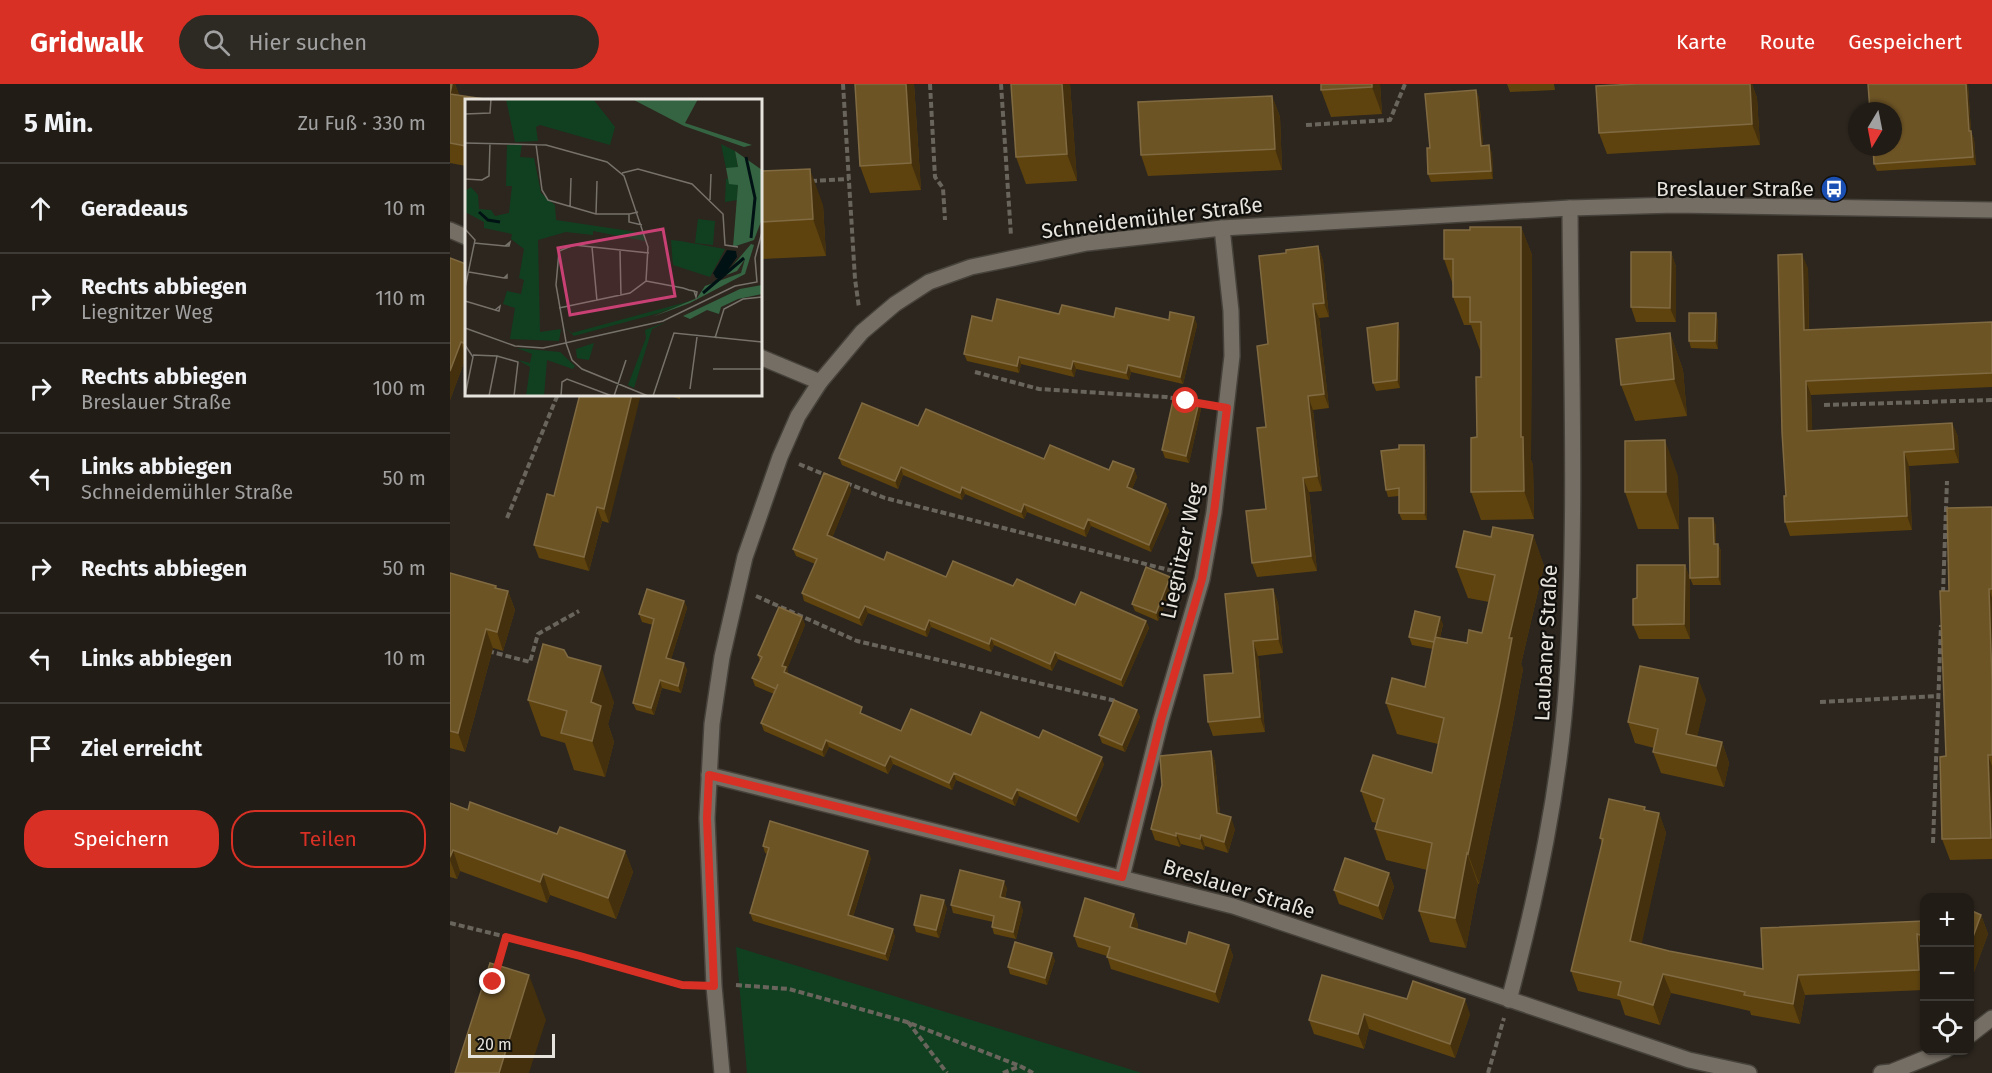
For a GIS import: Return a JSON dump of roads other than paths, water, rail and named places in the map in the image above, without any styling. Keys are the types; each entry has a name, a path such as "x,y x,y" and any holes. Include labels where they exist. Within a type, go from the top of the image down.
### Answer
{"street":[{"name":"Schneidemühler Straße","path":"722,1073 714,986 707,818 712,724 722,657 749,546 780,457 798,416 820,382 862,332 895,304 929,282 971,267 1012,257 1087,243 1222,228 1570,208 1675,205 1992,210"},
{"name":"Laubaner Straße","path":"1509,1000 1527,933 1548,831 1567,681 1572,550 1570,208"},
{"name":"Liegnitzer Weg","path":"1122,877 1161,720 1202,579 1214,512 1233,356 1231,311 1222,228"},
{"path":"450,230 465,237"},
{"path":"762,358 820,382"},
{"name":"Breslauer Straße","path":"709,775 1233,906 1689,1060 1749,1073"},
{"path":"1974,1032 1992,1018"},
{"path":"1881,1073 1891,1072 1934,1055"}],"place":[{"name":"Breslauer Straße","path":"1834,189"}]}
